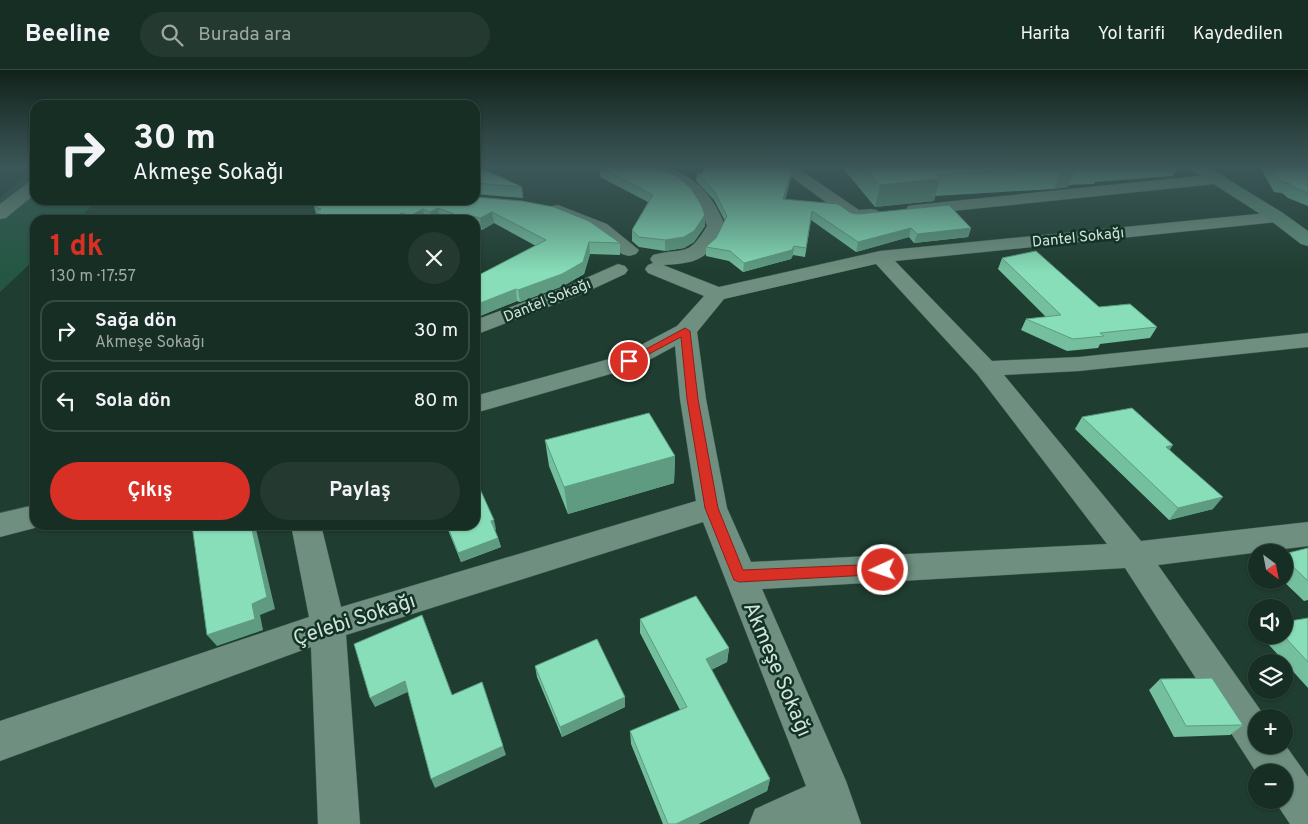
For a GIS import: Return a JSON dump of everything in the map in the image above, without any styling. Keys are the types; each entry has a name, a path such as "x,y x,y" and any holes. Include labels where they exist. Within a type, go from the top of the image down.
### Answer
{"street":[{"path":"480,404 629,361 685,331 717,294 657,264 650,252 629,250 620,253 612,260 618,270 640,274 657,264 688,258 704,248 716,226 707,202"},
{"path":"837,202 856,216 990,202"},
{"path":"1254,202 1308,240"},
{"path":"541,206 551,207 579,217 600,228 629,250"},
{"name":"Dantel Sokağı","path":"717,294 880,256 1277,217"},
{"path":"880,256 986,369 1134,555 1248,725"},
{"name":"Dantel Sokağı","path":"480,326 575,290 618,270"},
{"name":"Akmeşe Sokağı","path":"685,331 693,399 712,508 835,810 770,824"},
{"path":"986,369 1079,364 1308,340"},
{"name":"Çelebi Sokağı","path":"0,741 328,626 712,508"},
{"path":"0,525 30,518"},
{"path":"307,530 328,626 340,824"},
{"path":"739,576 806,574 1134,555 1308,534"},
{"path":"1293,792 1308,814"}],"green space":[{"path":"0,202 30,202 30,205 93,205 82,215 30,215 30,264 0,292"}],"building":[{"path":"480,202 528,202 554,207 589,221 620,243 589,242 583,262 562,274 480,303 480,274 546,240 492,212 480,218 480,215 456,215 438,208 430,212 423,209 412,215 402,213 398,215 323,215 315,212 321,209 314,207 319,205 480,205"},
{"path":"649,202 700,202 705,215 694,231 684,237 665,240 639,237 632,230"},
{"path":"720,202 818,202 838,204 851,213 858,214 949,205 971,228 917,234 911,228 858,242 812,211 806,248 794,246 792,250 744,263 730,251 706,247 716,238 727,216"},
{"path":"1036,251 1099,307 1130,304 1157,327 1100,333 1104,336 1073,339 1026,319 1061,315 1002,258"},
{"path":"1132,408 1173,445 1166,447 1223,497 1178,508 1082,417"},
{"path":"649,413 675,456 564,487 545,440"},
{"path":"480,489 494,520 491,521 498,538 458,553 449,530 480,530"},
{"path":"193,530 252,530 267,597 252,604 255,619 207,635"},
{"path":"1308,548 1308,581 1293,567 1293,552"},
{"path":"696,596 729,648 706,659 770,779 676,824 668,824 630,731 687,707 640,619"},
{"path":"422,615 452,695 482,682 503,746 431,779 405,681 370,698 354,644"},
{"path":"1308,618 1308,662 1291,644 1293,644 1293,620"},
{"path":"597,639 625,697 560,727 535,666"},
{"path":"1212,678 1243,725 1186,726 1160,679"}],"route":[{"path":"629,361 685,331 693,399 712,508 739,576 883,570"}]}
